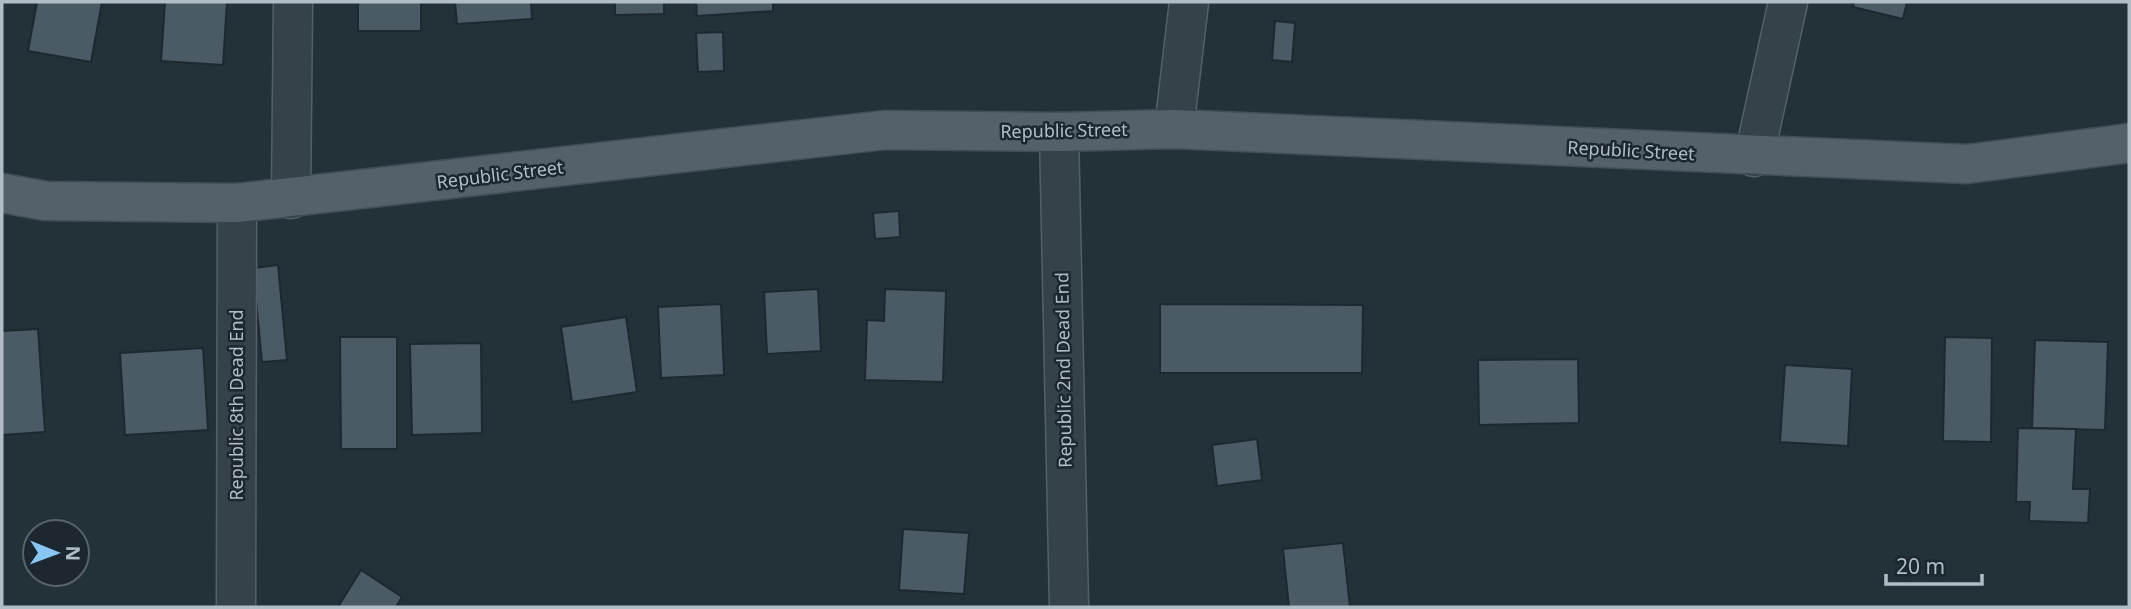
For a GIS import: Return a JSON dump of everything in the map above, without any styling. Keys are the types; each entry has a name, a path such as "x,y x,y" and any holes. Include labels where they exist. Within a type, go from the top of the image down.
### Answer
{"main road":[{"name":"Republic Street","path":"2,193 46,201 237,204 884,130 1059,132 1174,129 1967,164 2129,143"}],"street":[{"path":"291,199 293,2"},
{"path":"1174,129 1189,2"},
{"path":"1754,156 1788,2"},
{"name":"Republic 2nd Dead End","path":"1059,132 1069,607"},
{"name":"Republic 8th Dead End","path":"236,607 237,204"}],"building":[{"path":"37,2 102,2 91,62 28,51"},
{"path":"165,2 227,2 223,65 161,61"},
{"path":"358,2 421,2 421,31 358,31"},
{"path":"455,2 531,2 532,19 457,24"},
{"path":"615,2 664,2 664,14 615,15"},
{"path":"696,2 773,2 773,11 697,16"},
{"path":"1854,2 1907,2 1903,19 1853,7"},
{"path":"1275,21 1295,23 1292,62 1272,60"},
{"path":"723,32 724,71 698,72 696,33"},
{"path":"899,211 900,237 875,239 873,213"},
{"path":"278,265 287,360 262,362 253,268"},
{"path":"818,289 821,351 767,354 764,292"},
{"path":"885,289 946,291 943,382 865,380 867,320 884,321"},
{"path":"721,304 724,375 661,378 658,307"},
{"path":"1160,304 1363,305 1362,373 1160,373"},
{"path":"626,317 637,392 572,402 561,327"},
{"path":"38,329 45,432 2,435 2,331"},
{"path":"340,337 397,337 397,449 341,449"},
{"path":"1945,337 1992,338 1991,442 1943,441"},
{"path":"2035,340 2108,342 2105,430 2032,428"},
{"path":"481,343 482,433 412,435 410,344"},
{"path":"203,348 208,430 125,435 120,353"},
{"path":"1578,359 1579,423 1479,425 1478,360"},
{"path":"1785,365 1852,369 1848,446 1780,442"},
{"path":"2018,428 2076,429 2073,489 2090,489 2088,523 2029,521 2030,502 2016,502"},
{"path":"1257,439 1262,480 1217,486 1212,445"},
{"path":"903,529 969,533 964,594 899,590"},
{"path":"1343,543 1350,607 1289,607 1283,549"},
{"path":"361,570 402,597 396,607 338,607"}]}
